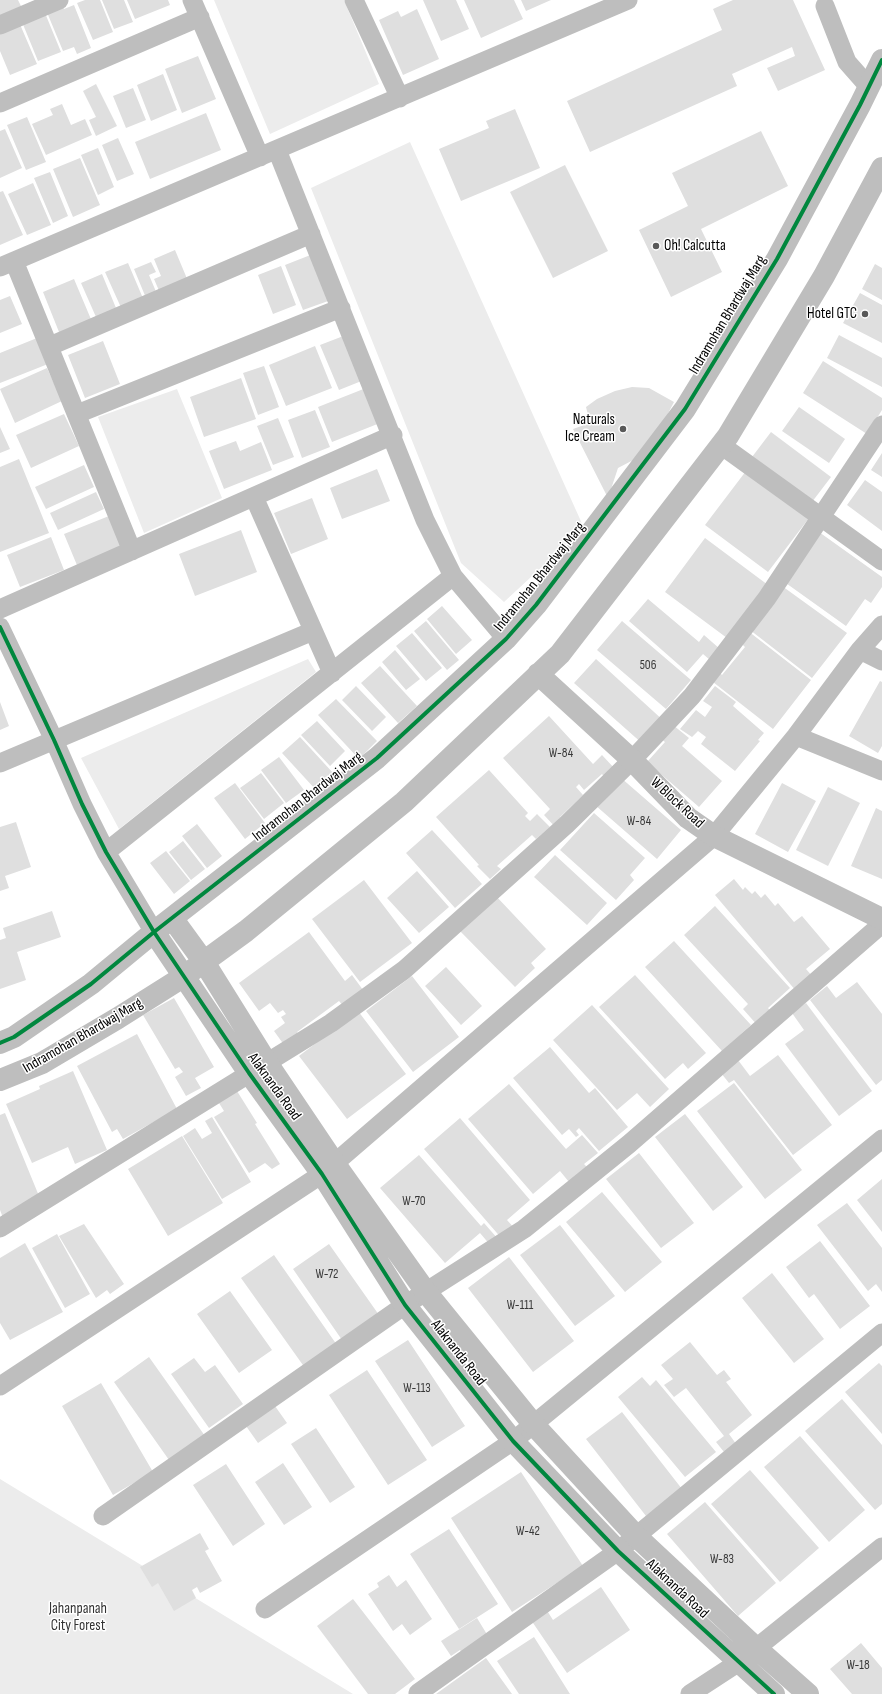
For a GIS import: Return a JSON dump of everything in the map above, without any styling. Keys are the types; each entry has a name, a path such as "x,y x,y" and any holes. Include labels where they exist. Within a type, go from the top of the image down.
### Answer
{"street":[{"path":"0,24 59,0"},
{"path":"132,551 50,346 7,264 628,0"},
{"path":"361,2 400,98"},
{"path":"825,6 847,62 869,87"},
{"path":"0,103 196,8 260,157"},
{"name":"Indramohan Bhardwaj Marg","path":"0,1043 14,1038 91,984 154,932 377,758 506,639 536,605 685,409 777,259 882,60"},
{"path":"277,150 426,520 453,576 506,639"},
{"name":"Indramohan Bhardwaj Marg","path":"0,1080 42,1063 183,977 246,931 404,802 560,654 721,445 824,276 882,168"},
{"path":"50,346 311,234"},
{"path":"77,414 341,308"},
{"path":"0,1228 331,1023 404,970 566,825 632,760 692,696 767,598 882,425"},
{"path":"0,609 392,436"},
{"path":"721,445 822,516 882,561"},
{"path":"254,497 332,673"},
{"path":"106,852 453,576"},
{"path":"0,1386 329,1169 714,836 796,736 860,650 882,625"},
{"path":"0,626 54,740 82,804 106,852 154,932"},
{"path":"0,763 313,630"},
{"path":"860,650 882,661"},
{"name":"W Block Road","path":"538,674 632,760 688,818 714,836 882,919"},
{"path":"796,736 882,771"},
{"path":"172,918 204,962 258,1068"},
{"path":"102,1516 405,1306 524,1229 629,1144 882,924"},
{"name":"Alaknanda Road","path":"154,932 183,977 258,1068 329,1169 405,1306 513,1442 618,1551 774,1694"},
{"path":"265,1609 513,1442 882,1139"},
{"path":"329,1169 534,1425 636,1536 756,1648 808,1694"},
{"path":"418,1693 618,1551 882,1333"},
{"path":"690,1694 739,1662 882,1547"}],"green space":[{"path":"214,0 344,0 379,84 270,134"},
{"path":"410,142 584,528 504,602 461,563 311,188"},
{"path":"177,389 222,498 144,533 98,417"},
{"path":"308,659 316,672 119,829 81,758"},
{"name":"Jahanpanah City Forest","path":"0,1479 353,1694 0,1694"}],"building":[{"path":"0,0 18,0 23,10 0,20"},
{"path":"85,0 100,0 113,32 93,40 77,3"},
{"path":"102,0 124,0 133,22 114,29"},
{"path":"127,0 168,0 170,5 135,19"},
{"path":"423,0 456,0 469,29 441,41"},
{"path":"464,0 514,0 523,19 481,38"},
{"path":"521,0 551,0 526,11"},
{"path":"733,0 793,0 825,70 778,91 767,68 795,56 792,47 732,74 737,86 590,152 567,101 722,30 713,9"},
{"path":"62,3 64,9 74,5 91,48 77,54 74,47 63,51 46,10"},
{"path":"417,9 439,59 403,75 379,20 398,11 401,17"},
{"path":"45,13 61,52 38,61 22,22"},
{"path":"19,22 37,64 10,75 0,51 0,30"},
{"path":"198,56 216,99 182,113 165,69"},
{"path":"163,74 177,110 151,121 137,85"},
{"path":"96,84 117,126 96,136 89,120 96,117 83,91"},
{"path":"133,88 146,120 126,128 113,96"},
{"path":"62,104 71,125 85,119 92,135 46,155 32,124 53,115 50,109"},
{"path":"515,109 540,168 461,201 439,149 489,128 486,121"},
{"path":"206,113 221,150 150,179 135,142"},
{"path":"27,117 46,162 26,170 7,125"},
{"path":"5,129 22,168 0,178 0,131"},
{"path":"761,131 788,186 701,229 722,272 671,297 639,230 688,206 672,173"},
{"path":"118,138 134,174 117,181 102,145"},
{"path":"98,148 114,187 98,195 81,155"},
{"path":"80,158 100,205 73,217 53,169"},
{"path":"565,165 608,251 553,278 510,192"},
{"path":"50,172 68,216 53,223 34,178"},
{"path":"33,183 51,225 27,235 8,194"},
{"path":"3,191 23,235 0,245 0,192"},
{"path":"175,250 188,281 160,293 154,279 161,276 154,259"},
{"path":"313,254 331,300 303,310 285,265"},
{"path":"151,262 156,272 149,275 157,294 146,298 134,269"},
{"path":"128,263 145,303 123,312 105,272"},
{"path":"875,264 882,268 882,300 862,289"},
{"path":"281,266 296,305 273,314 258,275"},
{"path":"102,274 116,308 96,317 81,283"},
{"path":"74,279 93,324 61,337 43,292"},
{"name":"Hotel GTC","path":"860,293 882,305 882,343 843,323"},
{"path":"10,296 22,324 0,333 0,300"},
{"path":"346,335 364,380 339,390 320,345"},
{"path":"839,335 882,358 882,387 827,358"},
{"path":"37,338 48,364 0,383 0,353"},
{"path":"103,341 120,384 85,398 68,355"},
{"path":"315,346 332,388 286,406 269,365"},
{"path":"823,361 882,398 882,410 867,434 803,393"},
{"path":"264,366 279,407 258,415 243,373"},
{"path":"47,368 62,401 15,423 0,389"},
{"path":"241,378 256,419 204,437 190,397"},
{"path":"632,387 649,388 674,402 655,438 639,457 618,468 608,498 573,429 590,423 586,407 597,399 615,391"},
{"path":"366,388 380,423 332,442 318,407"},
{"path":"799,407 845,439 829,463 782,431"},
{"path":"315,410 330,447 302,458 288,420"},
{"path":"64,414 79,446 31,468 16,435"},
{"path":"278,418 294,457 273,465 257,426"},
{"path":"0,427 10,449 0,453"},
{"path":"771,432 831,477 812,502 752,457"},
{"path":"236,441 240,451 261,442 272,470 224,489 209,451"},
{"path":"882,453 882,477 871,470"},
{"path":"19,459 49,533 0,552 0,467"},
{"path":"84,465 94,487 46,509 35,487"},
{"path":"377,469 390,501 342,519 330,488"},
{"path":"746,471 809,518 768,572 705,525"},
{"path":"865,480 882,492 882,531 847,505"},
{"path":"96,492 104,509 58,530 50,513"},
{"path":"312,498 328,539 291,554 274,513"},
{"path":"109,516 123,552 79,570 64,534"},
{"path":"241,530 257,572 195,596 179,554"},
{"path":"819,532 882,577 882,587 871,603 865,599 846,626 783,581"},
{"path":"51,537 64,570 20,587 7,555"},
{"path":"705,538 768,585 727,638 665,592"},
{"path":"782,586 847,633 812,678 750,630"},
{"path":"648,599 699,642 704,635 720,649 710,660 703,654 687,672 629,621"},
{"path":"442,606 472,640 456,654 427,619"},
{"path":"426,621 459,660 447,670 414,631"},
{"path":"622,621 691,680 666,709 597,650"},
{"path":"748,631 811,680 773,729 713,682 720,673 722,675 745,647 740,642"},
{"path":"412,633 442,668 426,681 396,646"},
{"path":"395,650 420,679 406,690 382,662"},
{"path":"596,659 665,722 644,745 574,683"},
{"path":"380,666 417,706 398,723 361,683"},
{"path":"880,681 882,682 882,746 878,753 849,736"},
{"path":"356,686 386,717 372,731 342,700"},
{"path":"715,686 736,702 733,706 764,733 758,740 760,741 735,771 701,744 706,737 698,731 692,737 680,729 696,710 705,717 712,707 703,701"},
{"path":"336,699 377,741 359,759 318,715"},
{"path":"0,702 9,726 0,730"},
{"path":"549,716 593,764 602,755 615,769 605,778 602,774 584,790 579,784 576,787 583,795 560,817 564,822 557,829 544,815 550,809 503,758"},
{"path":"317,721 345,751 330,766 301,735"},
{"path":"673,725 689,738 682,746 722,781 699,807 647,762 665,742 661,739"},
{"path":"300,737 334,774 316,790 282,753"},
{"path":"279,757 304,790 286,803 261,770"},
{"path":"489,770 528,813 525,816 530,821 537,814 550,827 536,839 532,835 497,866 501,869 490,879 477,866 479,865 436,817"},
{"path":"261,773 284,803 264,819 240,788"},
{"path":"620,777 681,830 657,859 595,805"},
{"path":"235,783 265,823 245,839 214,798"},
{"path":"782,783 816,801 788,852 755,834"},
{"path":"828,787 860,803 828,866 796,850"},
{"path":"876,808 882,811 882,879 851,866"},
{"path":"594,813 645,858 630,875 634,880 616,900 560,850"},
{"path":"16,822 31,867 5,876 9,888 0,891 0,827"},
{"path":"197,824 222,856 207,868 182,836"},
{"path":"432,830 482,884 455,908 406,853"},
{"path":"183,841 205,869 191,880 169,852"},
{"path":"166,851 190,881 174,894 150,863"},
{"path":"555,855 607,903 587,925 534,877"},
{"path":"417,871 449,907 419,933 387,898"},
{"path":"734,879 743,890 745,887 752,894 755,891 761,898 765,894 775,906 778,903 794,922 802,916 830,949 806,969 813,977 796,991 715,895"},
{"path":"364,880 412,943 360,982 312,919"},
{"path":"495,895 546,949 531,963 535,968 515,987 459,930"},
{"path":"715,906 790,988 768,1008 772,1013 758,1026 743,1009 748,1004 684,935"},
{"path":"52,911 61,937 17,952 26,980 0,989 0,940 6,938 3,928"},
{"path":"309,932 345,981 352,975 366,994 345,1008 339,1001 297,1032 302,1038 287,1049 274,1031 285,1023 281,1017 286,1014 283,1010 278,1013 270,1003 259,1011 239,983"},
{"path":"674,941 751,1025 722,1051 645,967"},
{"path":"446,967 482,1006 461,1025 425,986"},
{"path":"635,975 706,1053 688,1069 683,1063 665,1079 599,1007"},
{"path":"412,976 459,1037 413,1072 366,1011"},
{"path":"857,982 882,1014 882,1080 876,1085 810,1000 827,986 836,998"},
{"path":"174,998 214,1067 195,1078 201,1088 186,1096 175,1077 183,1072 179,1067 175,1069 143,1015"},
{"path":"806,1003 872,1091 839,1116 785,1044 804,1030 792,1013"},
{"path":"592,1005 669,1089 650,1107 637,1093 617,1110 553,1040"},
{"path":"358,1011 406,1074 347,1119 299,1056"},
{"path":"137,1034 177,1109 123,1139 117,1129 112,1132 77,1066"},
{"path":"550,1047 589,1093 595,1088 628,1127 599,1151 579,1128 576,1131 579,1135 576,1137 569,1129 562,1135 513,1078"},
{"path":"778,1055 832,1125 793,1155 734,1080 729,1083 721,1073 738,1060 750,1076"},
{"path":"73,1071 107,1150 75,1164 68,1147 32,1163 6,1104 40,1089 39,1086"},
{"path":"734,1083 802,1170 765,1199 697,1111"},
{"path":"509,1084 566,1149 582,1135 598,1153 584,1164 587,1167 569,1182 560,1171 533,1194 468,1119"},
{"path":"237,1091 257,1123 255,1124 280,1164 272,1169 265,1163 249,1173 214,1117 224,1111 219,1103"},
{"path":"5,1113 39,1196 3,1218 0,1210 0,1115"},
{"path":"685,1114 743,1187 713,1211 655,1137"},
{"path":"212,1117 251,1182 222,1199 183,1136 195,1128 202,1139 212,1133 205,1121"},
{"path":"460,1118 530,1200 507,1220 516,1230 503,1240 424,1149"},
{"path":"182,1136 223,1203 168,1236 128,1169"},
{"path":"639,1153 694,1223 661,1248 606,1179"},
{"path":"419,1155 481,1226 484,1223 498,1239 491,1246 480,1233 445,1263 380,1188"},
{"path":"882,1179 882,1232 857,1200"},
{"path":"602,1192 662,1262 625,1292 566,1222"},
{"path":"847,1203 882,1248 882,1292 876,1284 868,1291 817,1225"},
{"path":"84,1224 124,1284 110,1294 107,1290 96,1298 59,1236"},
{"path":"560,1225 615,1296 575,1326 520,1255"},
{"path":"57,1234 90,1294 65,1308 32,1248"},
{"path":"820,1241 870,1306 840,1329 814,1294 809,1298 786,1267"},
{"path":"25,1243 63,1312 10,1340 0,1323 0,1258"},
{"path":"329,1244 379,1315 342,1340 293,1269"},
{"path":"274,1255 337,1345 305,1368 241,1278"},
{"path":"509,1257 574,1341 533,1372 468,1288"},
{"path":"772,1273 824,1339 794,1363 742,1298"},
{"path":"230,1291 272,1350 239,1373 197,1314"},
{"path":"408,1340 465,1426 432,1447 375,1361"},
{"path":"690,1342 717,1375 724,1370 731,1379 726,1382 752,1415 729,1434 739,1448 728,1457 716,1442 724,1436 686,1388 674,1397 664,1385 673,1379 661,1365"},
{"path":"149,1357 205,1436 169,1460 114,1382"},
{"path":"194,1358 205,1372 215,1365 243,1404 209,1428 171,1374"},
{"path":"879,1363 882,1366 882,1434 845,1392"},
{"path":"367,1370 427,1460 388,1485 329,1395"},
{"path":"642,1377 650,1386 656,1380 716,1452 685,1477 618,1397"},
{"path":"101,1383 153,1472 113,1495 62,1406"},
{"path":"842,1399 882,1445 882,1504 875,1510 805,1431"},
{"path":"275,1406 287,1423 258,1443 246,1426"},
{"path":"622,1412 682,1489 646,1516 586,1439"},
{"path":"316,1428 355,1487 330,1503 291,1444"},
{"path":"800,1436 865,1510 829,1542 764,1467"},
{"path":"283,1463 312,1507 284,1525 255,1482"},
{"path":"226,1464 265,1524 233,1546 193,1485"},
{"path":"750,1470 819,1548 780,1582 711,1504"},
{"path":"521,1472 583,1566 512,1612 451,1518"},
{"path":"705,1502 776,1583 738,1616 667,1534"},
{"path":"449,1529 498,1604 459,1629 410,1554"},
{"path":"200,1533 209,1549 205,1551 222,1581 200,1593 197,1587 192,1590 196,1598 174,1611 158,1583 152,1587 140,1567"},
{"path":"389,1575 397,1587 406,1580 432,1619 410,1635 402,1624 393,1631 368,1594 379,1587 377,1583"},
{"path":"601,1587 630,1630 567,1673 531,1620 546,1609 553,1620"},
{"path":"353,1599 415,1679 395,1694 368,1694 317,1626"},
{"path":"477,1618 488,1636 462,1653 460,1650 451,1656 441,1641"},
{"path":"534,1637 570,1694 519,1694 497,1661"},
{"path":"861,1643 882,1668 882,1694 852,1694 830,1669"},
{"path":"486,1658 512,1694 436,1694"}],"cycle path":[{"path":"0,1043 14,1037 91,984 154,932 377,758 506,639 536,605 685,409 777,259 860,105 882,60"},
{"path":"0,627 54,740 82,804 106,852 154,932 249,1073 322,1174 405,1305 513,1441 618,1551 774,1694"}],"place":[{"name":"Oh! Calcutta","path":"656,246"},
{"name":"Hotel GTC","path":"865,314"},
{"name":"Naturals Ice Cream","path":"623,429"}]}
